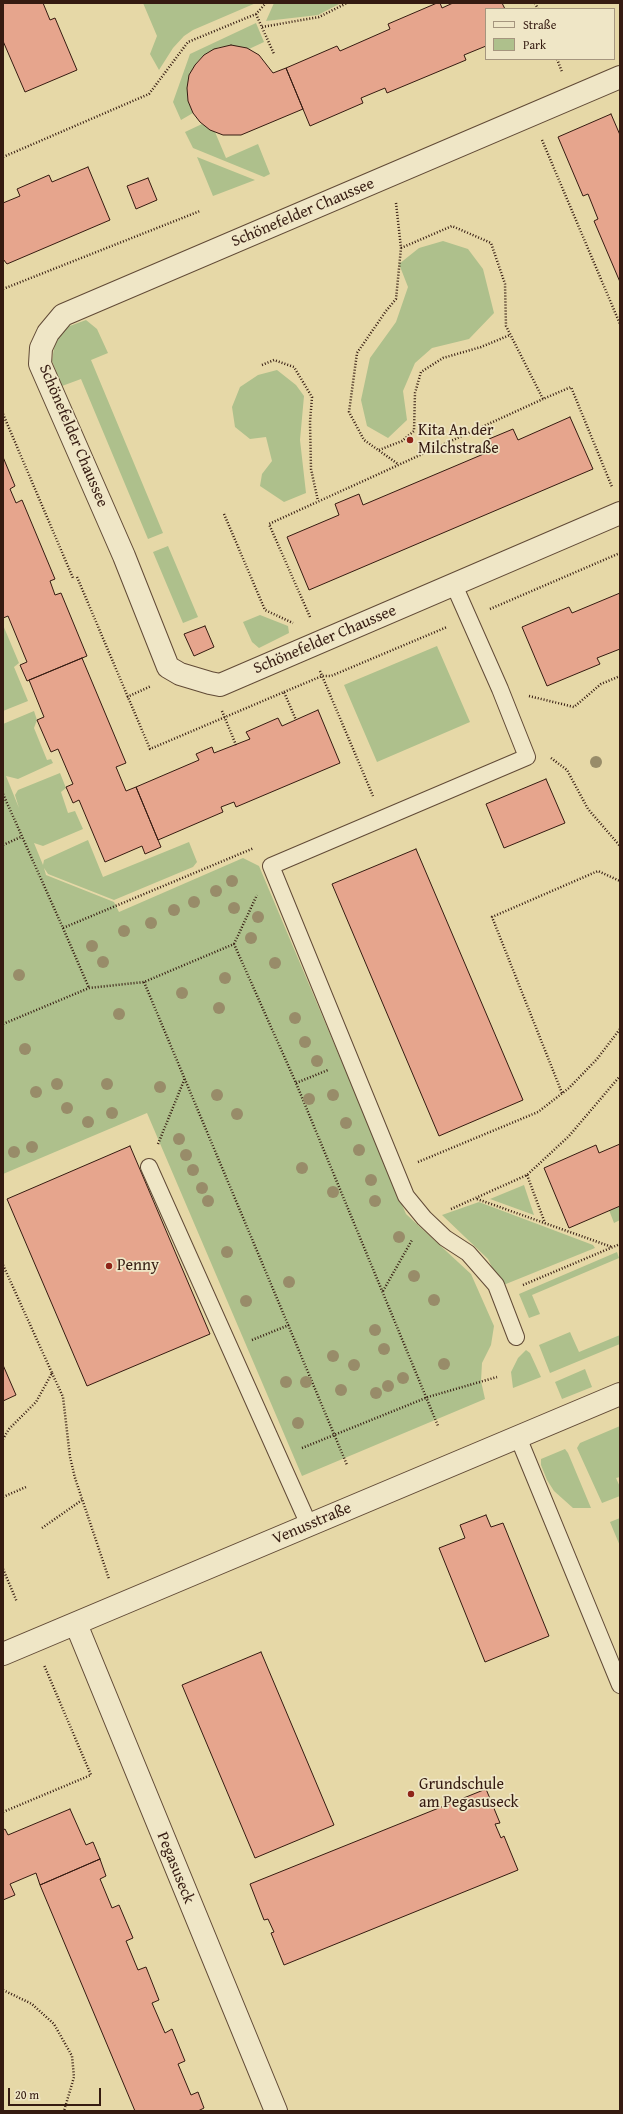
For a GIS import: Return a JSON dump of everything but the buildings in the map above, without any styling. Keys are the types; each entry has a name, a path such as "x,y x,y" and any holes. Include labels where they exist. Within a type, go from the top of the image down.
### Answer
{"street":[{"name":"Schönefelder Chaussee","path":"620,77 64,315 48,333 41,348 40,364 124,556 168,667 180,674 220,685 315,639 454,585 620,513"},
{"name":"Venusstraße","path":"3,1654 620,1394"},
{"name":"Pegasuseck","path":"76,1624 276,2111"}],"lane":[{"path":"454,585 500,689 526,757 271,866 406,1196 424,1218 445,1238 468,1253 496,1285 516,1337"},
{"path":"149,1167 280,1457 309,1525"},
{"path":"518,1437 620,1685"}],"path":[{"path":"3,157 149,94 188,42 256,14 266,3"},
{"path":"262,27 319,18 347,3"},
{"path":"256,14 274,54"},
{"path":"532,115 620,324"},
{"path":"396,201 401,248 396,299 357,353 349,412 364,440 399,464"},
{"path":"3,289 200,211"},
{"path":"401,248 452,226 491,243 505,284 506,326 542,399"},
{"path":"379,450 402,441 414,431 415,393 421,372 443,358 482,347 510,335"},
{"path":"262,364 274,360 294,367 312,397 310,422 311,469 318,501"},
{"path":"382,818 315,639 269,524 571,387 614,493"},
{"path":"3,414 73,578"},
{"path":"224,514 265,610 311,631 315,639"},
{"path":"500,689 574,707 602,684 620,676"},
{"path":"526,757 549,757 567,770 588,809 620,846"},
{"path":"3,794 89,988"},
{"path":"3,845 22,837"},
{"path":"3,1024 89,988 144,982 234,944 271,866 262,845 63,928"},
{"path":"562,1094 492,917 598,871 620,881"},
{"path":"234,944 296,1083 428,1397 438,1426"},
{"path":"144,982 347,1465"},
{"path":"396,1172 538,1112 562,1094 597,1059 620,1029"},
{"path":"296,1083 350,1060"},
{"path":"383,1291 424,1218 477,1198 527,1175 569,1136 620,1076"},
{"path":"149,1167 185,1078"},
{"path":"527,1175 544,1223"},
{"path":"477,1198 612,1248"},
{"path":"499,1295 620,1244"},
{"path":"3,1265 63,1397 70,1456 82,1500 111,1585"},
{"path":"230,1349 289,1325"},
{"path":"3,1438 9,1429 36,1402 52,1373"},
{"path":"280,1457 335,1436 428,1397 497,1377"},
{"path":"3,1497 26,1487"},
{"path":"42,1528 82,1500"},
{"path":"3,1569 17,1602"},
{"path":"3,1812 91,1775 43,1664"},
{"path":"3,1990 32,2004 54,2024 72,2056 74,2077 64,2111"}],"green space":[{"path":"143,3 256,3 193,30 184,36 173,48 159,70 150,54 157,36"},
{"path":"274,3 341,3 318,15 266,21"},
{"path":"256,23 264,42 249,49 235,46 219,47 204,55 198,61 189,75 187,88 188,101 193,113 181,120 173,102 190,54"},
{"path":"202,124 215,132 226,158 258,144 270,174 264,177 193,148 185,132"},
{"path":"197,157 255,180 213,196"},
{"path":"443,241 468,249 483,269 494,313 469,339 432,348 415,363 403,391 407,420 388,438 367,426 361,400 370,358 396,322 408,287 399,264 419,248"},
{"path":"86,320 97,329 108,353 91,360 163,533 148,539 81,379 62,386 52,361 58,336 67,327"},
{"path":"277,370 296,385 304,396 300,440 306,493 284,502 260,486 262,474 272,461 266,437 250,439 235,427 232,407 240,387 258,375"},
{"path":"168,546 198,617 183,623 153,552"},
{"path":"260,615 288,626 289,633 259,648 252,642 243,622"},
{"path":"3,625 19,663 14,667 28,701 3,711"},
{"path":"437,646 470,722 377,762 344,685"},
{"path":"34,711 37,720 34,728 47,760 51,759 53,763 18,779 6,776 19,808 15,795 18,790 60,773 66,788 61,792 68,813 75,811 83,829 43,846 34,843 43,865 44,860 88,840 103,877 189,842 197,862 193,867 114,900 48,874 44,868 46,875 114,902 119,912 243,858 259,866 406,1214 471,1274 494,1326 491,1345 482,1363 481,1381 485,1399 302,1476 147,1113 3,1174 3,724"},
{"path":"524,1185 534,1215 490,1199"},
{"path":"479,1202 593,1245 595,1248 501,1286 488,1259 442,1215"},
{"path":"620,1206 620,1220 614,1223 609,1210"},
{"path":"617,1252 619,1258 532,1295 540,1314 529,1318 519,1294"},
{"path":"570,1332 579,1352 620,1335 620,1344 550,1373 539,1345"},
{"path":"526,1350 530,1353 541,1377 513,1388 511,1372 518,1358"},
{"path":"585,1369 592,1387 562,1399 555,1382"},
{"path":"620,1426 620,1477 616,1478 620,1487 620,1496 602,1503 577,1448 580,1443"},
{"path":"565,1449 591,1508 573,1508 554,1491 547,1480 541,1465 541,1459"},
{"path":"620,1518 620,1546 610,1522"}],"place":[{"name":"Kita An der Milchstraße","path":"410,440"},
{"name":"Penny","path":"109,1266"},
{"name":"Grundschule am Pegasuseck","path":"411,1794"}]}
